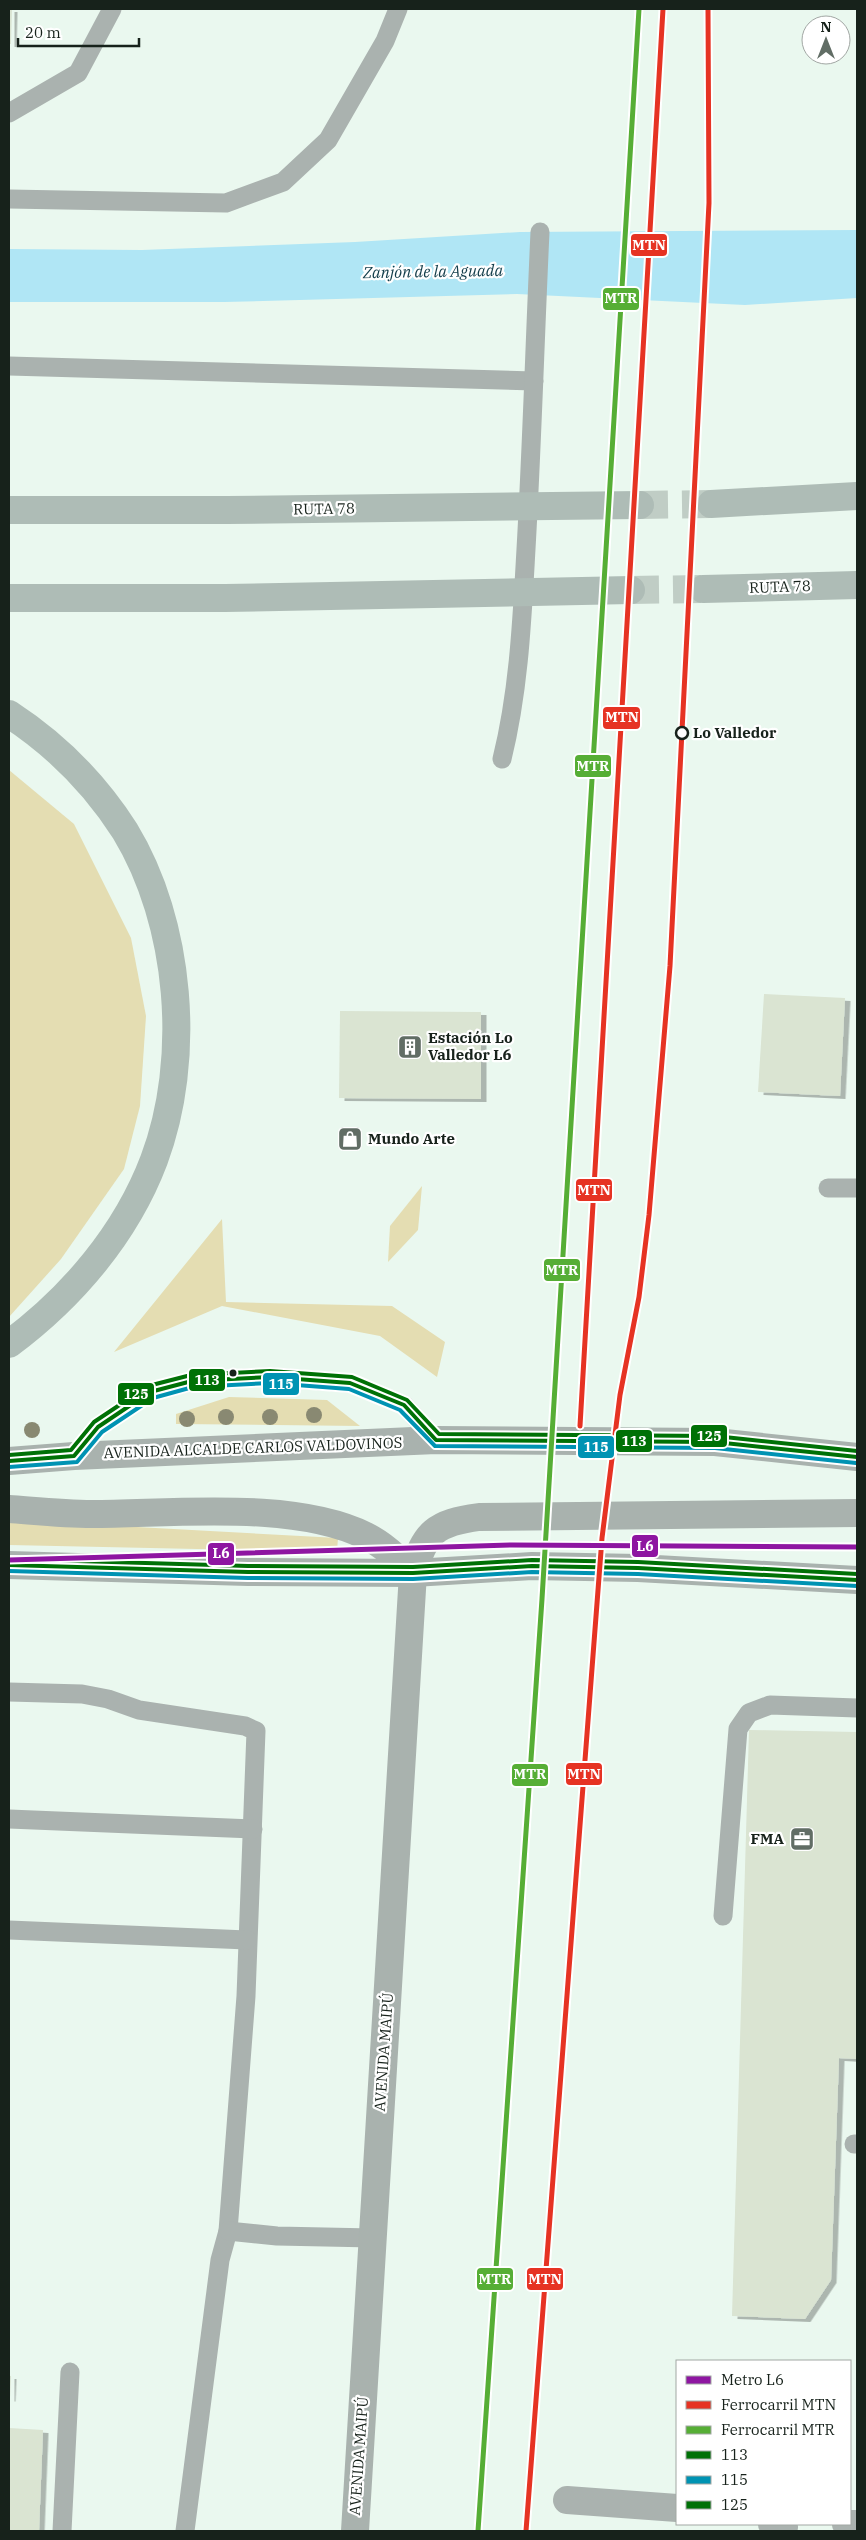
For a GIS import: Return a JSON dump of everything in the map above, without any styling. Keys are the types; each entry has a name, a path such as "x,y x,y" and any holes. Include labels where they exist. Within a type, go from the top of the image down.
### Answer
{"highway":[{"path":"710,504 857,496"},
{"name":"RUTA 78","path":"9,510 246,510 640,505"},
{"name":"RUTA 78","path":"703,589 857,585"},
{"path":"9,598 225,598 631,590"},
{"path":"9,714 52,746 80,772 104,801 125,832 143,867 157,904 166,942 176,1008 173,1082 165,1121 154,1160 126,1217 102,1254 49,1312 9,1344"}],"main road":[{"name":"AVENIDA ALCALDE CARLOS VALDOVINOS","path":"9,1462 74,1456 436,1440 715,1442 857,1457"},
{"path":"9,1509 90,1514 193,1512 290,1515 339,1526 365,1536 386,1548 413,1573"},
{"name":"AVENIDA MAIPÚ","path":"355,2531 413,1573 420,1549 428,1536 447,1524 478,1517 857,1513"},
{"path":"9,1565 265,1572 413,1573 532,1566 638,1568 857,1580"}],"street":[{"path":"567,2500 676,2508"}],"lane":[{"path":"9,112 78,73 112,9"},
{"path":"9,199 226,203 283,182 328,140 385,41 398,9"},
{"path":"502,759 512,720 520,650 531,457 540,232"},
{"path":"9,366 534,381"},
{"path":"828,1188 857,1188"},
{"path":"74,1456 98,1427 150,1392 192,1381 270,1377 350,1383 404,1405 436,1440"},
{"path":"9,1692 82,1694 108,1699 139,1710 245,1726 256,1731 246,1996 228,2231 220,2260 185,2531"},
{"path":"724,1916 738,1728 749,1713 770,1705 857,1708"},
{"path":"9,1819 253,1829"},
{"path":"9,1930 247,1940"},
{"path":"228,2231 277,2236 373,2238"},
{"path":"62,2531 70,2372"}],"shaded area":[{"path":"9,770 74,824 131,938 146,1016 140,1106 124,1169 61,1259 9,1317"},
{"path":"422,1186 418,1230 388,1262 390,1226"},
{"path":"222,1219 226,1302 392,1306 445,1342 437,1377 380,1336 222,1306 114,1352"},
{"path":"229,1397 327,1400 360,1426 176,1424 176,1414"},
{"path":"9,1520 338,1538 337,1552 9,1545"}],"water":[{"name":"Zanjón de la Aguada","path":"857,230 857,298 745,305 517,294 224,302 9,302 9,249 142,250 355,242 520,232"}],"building":[{"path":"9,9 12,9 11,44 9,44"},
{"path":"764,994 845,998 840,1096 758,1092"},
{"name":"Estación Lo Valledor L6","path":"340,1011 481,1012 481,1099 339,1098"},
{"path":"749,1730 857,1732 857,2059 839,2058 831,2280 805,2319 732,2316"},
{"path":"9,2376 11,2376 10,2399 9,2398"},
{"path":"9,2428 43,2430 39,2531 9,2531"}],"tunnel":[{"path":"640,505 711,504"},
{"path":"631,590 703,589"}],"metro line":[{"name":"L6","path":"9,1560 512,1545 857,1547"}],"rail line":[{"name":"MTR","path":"478,2531 542,1599 639,9"},
{"name":"MTN","path":"580,1426 663,9"},
{"name":"MTN","path":"526,2531 602,1538 620,1395 639,1297 649,1215 670,966 709,203 708,9"}],"transit line":[{"name":"125","path":"9,1455 71,1450 94,1422 148,1386 191,1375 270,1371 352,1377 407,1400 439,1434 715,1436 857,1451"},
{"name":"113","path":"9,1461 74,1456 98,1427 150,1392 192,1381 270,1377 350,1383 404,1405 436,1440 715,1442 857,1457"},
{"name":"115","path":"9,1467 77,1462 102,1432 153,1398 193,1387 270,1383 349,1389 400,1410 435,1446 715,1448 856,1463"},
{"name":"125","path":"9,1559 248,1566 413,1567 532,1560 638,1562 857,1574"},
{"name":"113","path":"9,1565 248,1572 413,1573 532,1566 638,1568 857,1580"},
{"name":"115","path":"9,1571 248,1578 413,1579 532,1572 638,1574 857,1586"}],"place":[{"name":"Lo Valledor","path":"682,733"},
{"name":"Estación Lo Valledor L6","path":"410,1047"},
{"name":"Mundo Arte","path":"350,1139"},
{"name":"FMA","path":"802,1839"}]}
